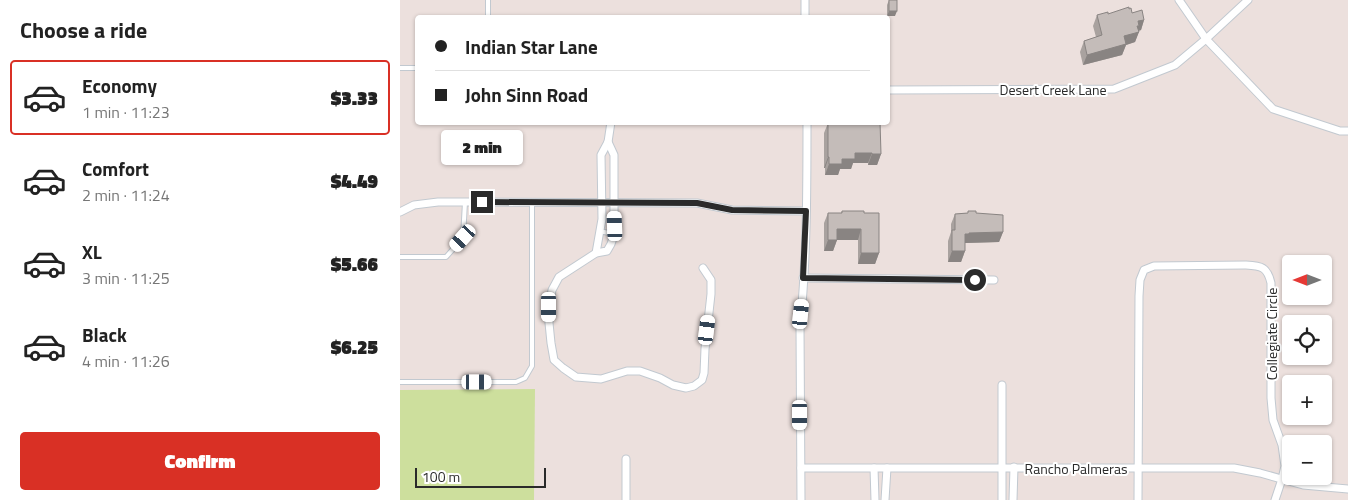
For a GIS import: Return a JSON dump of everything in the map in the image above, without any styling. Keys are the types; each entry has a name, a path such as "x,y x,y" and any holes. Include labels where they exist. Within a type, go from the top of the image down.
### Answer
{"street":[{"path":"805,0 806,15"},
{"path":"1179,0 1206,39 1273,109 1340,131 1348,131"},
{"name":"Desert Creek Lane","path":"890,90 1114,89 1175,65 1248,0"},
{"path":"596,253 602,219 601,155 608,142 611,125"},
{"path":"801,500 800,326 806,211 807,125"},
{"path":"608,142 614,155 614,234 612,244 607,251 596,253 559,277 552,290 549,307 554,360 576,377 601,379 627,371 640,371 660,378 672,385 686,388 694,386 702,380 704,373 711,294 711,280 702,268"},
{"path":"400,212 414,205 438,202 697,203 732,210 806,211"},
{"name":"Collegiate Circle","path":"1139,468 1140,280 1144,270 1154,266 1256,266 1265,268 1272,283 1271,398 1273,420 1282,445"},
{"path":"803,278 994,280"},
{"path":"1002,384 1002,499 1013,499 1014,467"},
{"path":"626,459 626,500"},
{"name":"Rancho Palmeras","path":"801,468 1234,468 1282,479"},
{"path":"874,468 875,499 885,499 887,468"},
{"path":"1138,500 1139,468"},
{"path":"1275,500 1282,479"},
{"name":"Rancho Palmeras","path":"1303,485 1348,488"}],"lane":[{"path":"488,0 488,15"},
{"path":"400,68 415,68"},
{"path":"601,166 614,165"},
{"path":"400,257 446,257 463,238 465,202"},
{"path":"400,382 516,382 525,378 532,366 532,202"},
{"path":"599,231 614,234"}],"green space":[{"path":"535,389 534,500 400,500 400,390"}],"building":[{"path":"889,0 897,0 897,11 889,11"},
{"path":"1129,7 1132,13 1142,10 1144,20 1138,21 1139,32 1124,36 1126,44 1087,55 1084,41 1102,35 1097,15 1108,12 1108,14"},
{"path":"828,125 880,125 881,154 855,153 855,159 842,159 842,164 829,164"},
{"path":"842,211 879,213 879,253 861,253 861,229 837,229 837,240 828,240 828,213 842,213"},
{"path":"968,211 1003,215 1003,232 965,234 965,251 952,251 952,230 955,230 955,214 968,213"}],"route":[{"path":"482,202 697,203 732,210 806,211 803,278 975,280"}]}
